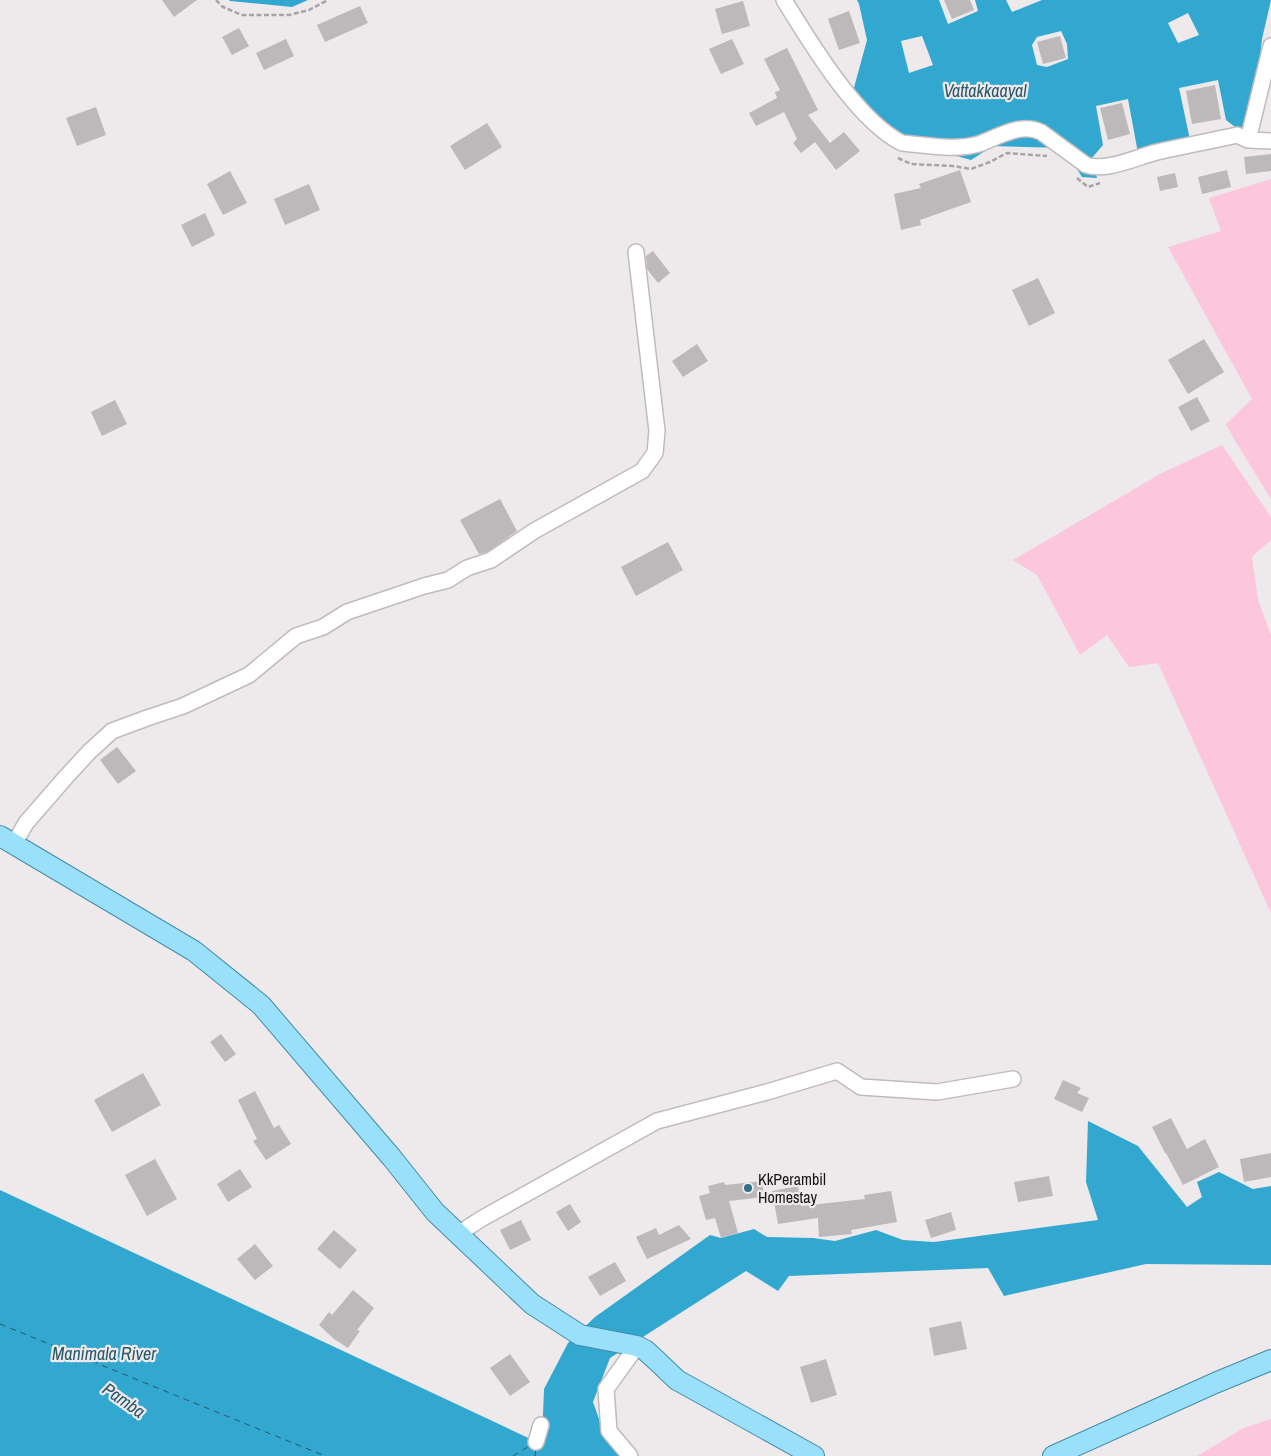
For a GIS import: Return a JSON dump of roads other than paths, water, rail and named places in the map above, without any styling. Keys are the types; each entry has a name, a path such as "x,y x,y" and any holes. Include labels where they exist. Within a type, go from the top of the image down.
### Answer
{"main road":[{"path":"7,840 194,951 261,1006 392,1158 435,1212 532,1304 580,1335 637,1346 645,1350 676,1380 814,1456"},
{"path":"1053,1456 1215,1383 1271,1360"}],"street":[{"path":"784,0 848,94 867,116 894,139 902,143 957,148 977,144 1014,131 1027,128 1036,129 1093,167 1237,135 1248,140 1271,141"},
{"path":"1248,140 1271,46"},
{"path":"7,840 26,823 89,752 112,732 183,706 249,675 296,636 323,627 347,612 424,586 448,580 467,568 491,560 534,531 642,471 655,453 657,432 636,252"},
{"path":"458,1234 481,1219 657,1121 837,1071 861,1087 937,1092 1013,1079"},
{"path":"630,1456 609,1431 606,1389 637,1346"},
{"path":"536,1442 541,1425"}],"water":[{"path":"229,0 308,0 292,7"},
{"name":"Vattakkaayal","path":"857,0 939,0 948,24 978,11 975,0 1006,0 1012,12 1042,0 1271,0 1262,39 1252,128 1239,130 1226,120 1218,80 1179,88 1190,140 1138,153 1128,99 1096,106 1103,145 1091,159 1097,178 1082,177 1064,148 993,146 971,160 946,153 899,151 875,130 852,95 867,40","holes":["1188,13 1199,35 1178,43 1168,23","1061,31 1067,44 1068,59 1047,67 1037,65 1032,45 1037,37","922,36 933,65 909,73 901,41"]},
{"name":"Manimala River","path":"1088,1121 1138,1146 1187,1207 1202,1197 1197,1182 1219,1172 1253,1189 1271,1186 1271,1265 1146,1264 1004,1296 988,1268 789,1276 778,1291 746,1271 610,1358 593,1402 605,1436 624,1456 0,1456 0,1190 537,1442 542,1440 544,1389 568,1343 595,1317 710,1235 721,1238 754,1229 767,1237 813,1238 835,1241 876,1230 903,1240 934,1242 1098,1220 1086,1182"}],"place":[{"name":"KkPerambil Homestay","path":"748,1188"}],"water label":[{"name":"Pamba","path":"124,1400"}]}
